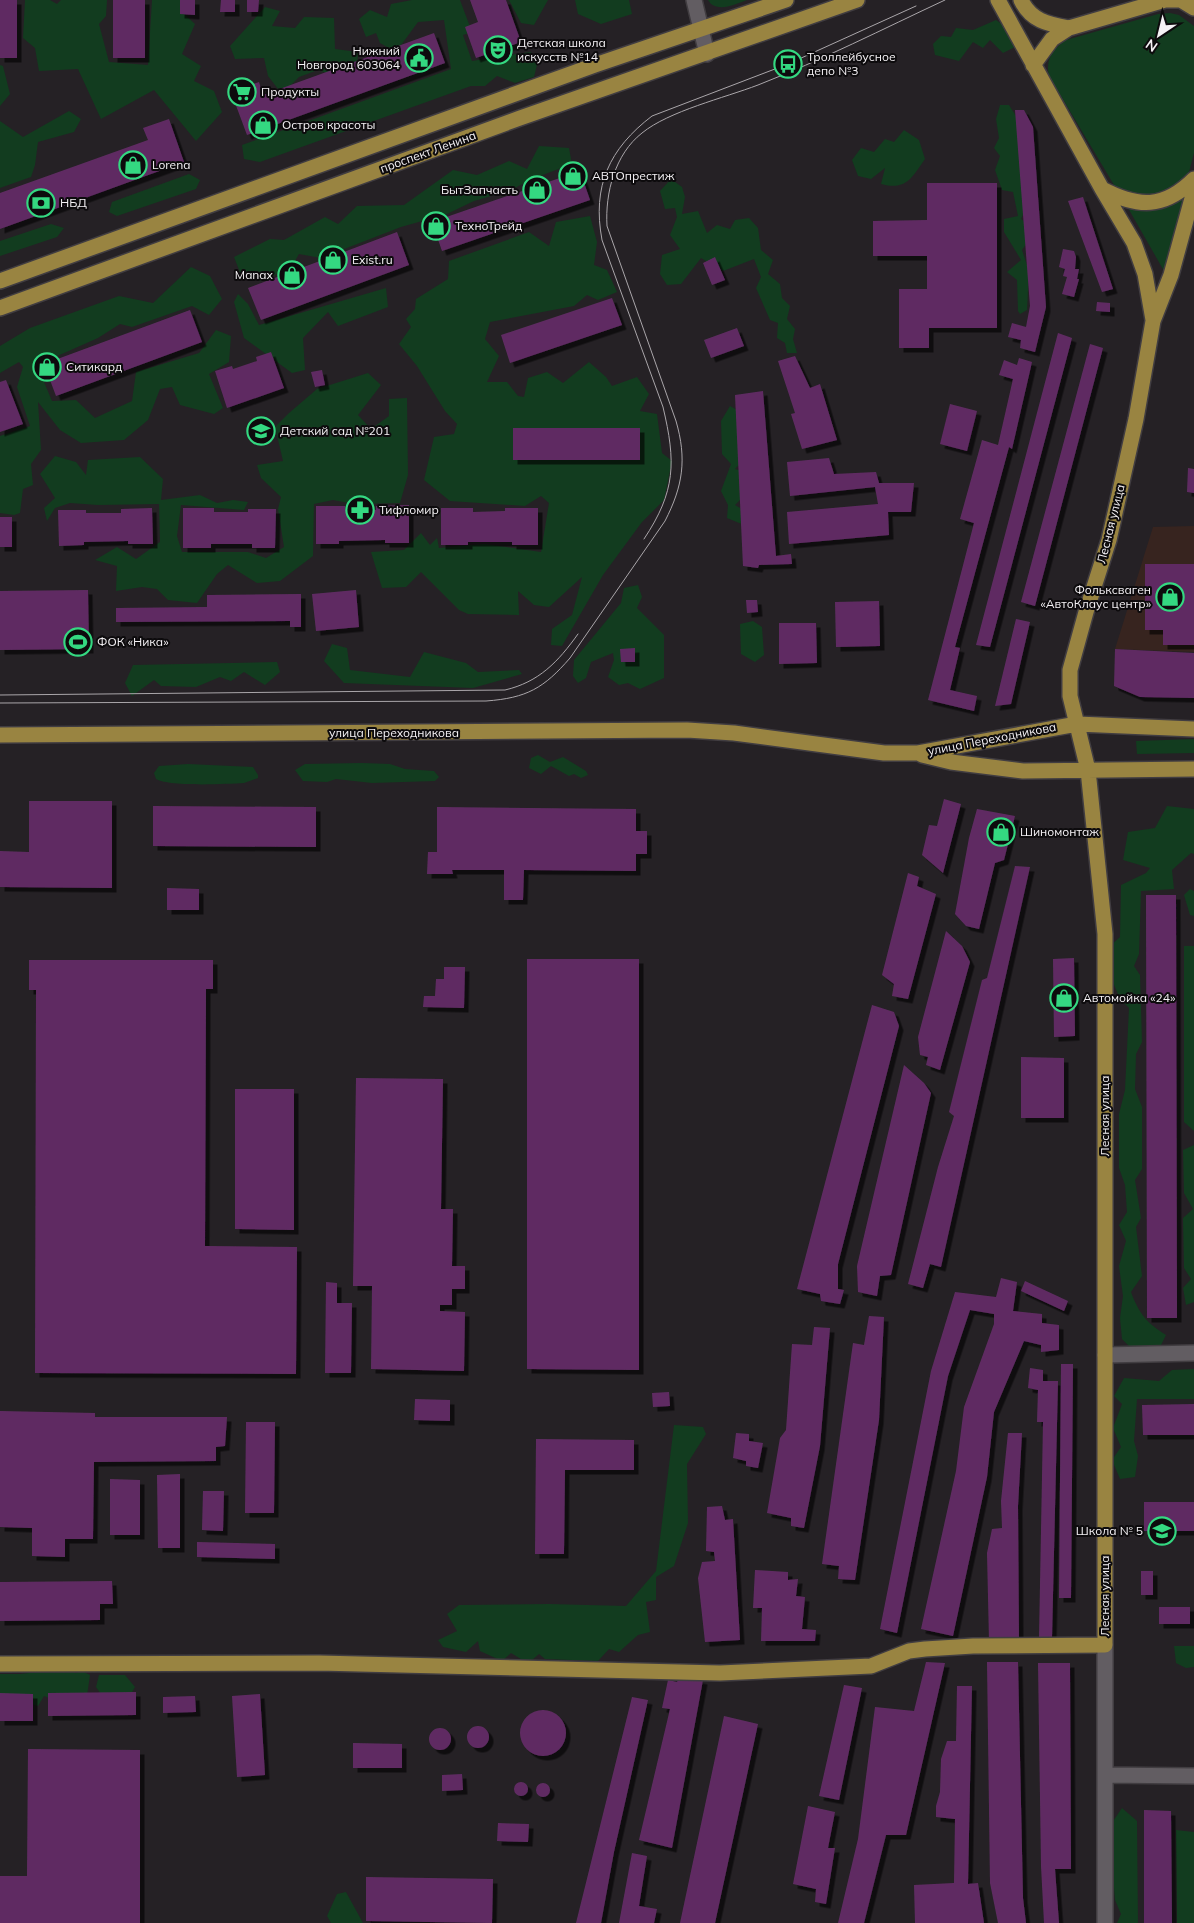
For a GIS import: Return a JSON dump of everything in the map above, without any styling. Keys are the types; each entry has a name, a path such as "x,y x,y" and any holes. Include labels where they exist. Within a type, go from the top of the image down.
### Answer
{"main road":[{"name":"проспект Ленина","path":"0,281 595,65 786,0"},
{"name":"проспект Ленина","path":"0,308 520,118 856,0"},
{"path":"998,0 1102,189 1134,243 1146,274 1153,321"},
{"path":"1021,0 1031,16 1046,24 1069,28"},
{"path":"1033,65 1052,39 1069,28 1165,0 1181,0 1194,8"},
{"path":"1102,189 1133,203 1150,203 1178,192 1194,179"},
{"path":"1153,321 1171,275 1194,191"},
{"name":"Лесная улица","path":"1105,1645 1106,934 1088,770 1070,696 1070,670 1086,612 1110,540 1136,420 1153,321"},
{"name":"улица Переходникова","path":"0,735 687,730 734,733 884,753 918,753 1077,724 1194,729"},
{"name":"улица Переходникова","path":"918,753 951,762 1023,771 1194,769"},
{"path":"0,1664 319,1663 720,1673 871,1666 909,1651 925,1649 973,1646 1105,1645"}],"street":[{"path":"694,0 706,54"},
{"path":"1105,1355 1194,1353"},
{"name":"Лесная улица","path":"1105,1645 1105,1923"},
{"path":"1105,1775 1194,1776"}],"shaded area":[{"path":"1194,526 1194,652 1115,649 1153,527"}],"green space":[{"path":"25,0 50,0 57,4 61,0 107,0 106,16 99,24 109,62 148,65 152,0 183,0 180,10 195,24 182,54 201,66 194,81 214,91 222,112 196,141 154,90 101,119 78,69 39,71 35,48 23,38"},
{"path":"412,0 460,0 472,32 463,35 472,61 530,52 539,57 534,77 515,83 497,76 485,86 471,86 260,162 244,159 242,145 451,69 444,20 418,22 396,52 380,43 376,33 366,37 359,19 370,10 387,17 391,4"},
{"path":"509,0 548,0 534,25 521,23"},
{"path":"575,0 629,0 632,14 601,24 578,14"},
{"path":"708,0 747,0 721,7 712,4"},
{"path":"265,7 280,11 272,26 295,28 304,17 334,18 335,49 358,52 357,68 329,74 318,70 299,77 282,94 268,76 264,58 235,59 230,46"},
{"path":"1170,13 1179,15 1194,26 1194,153 1189,172 1175,188 1154,197 1120,193 1049,76 1049,60 1057,47 1066,40 1158,14"},
{"path":"996,20 1006,27 1015,47 1003,53 990,40 983,48 973,42 959,61 935,55 933,44 941,36 951,37 956,28 973,30"},
{"path":"0,65 3,66 10,94 0,106"},
{"path":"1000,105 1009,105 1021,124 1032,194 1021,219 1029,225 1031,237 1022,250 1029,271 1027,310 1020,314 1018,311 1017,280 1007,272 1021,260 1004,232 1004,219 1018,216 1013,192 1002,190 995,170 1000,156 994,148 999,138 996,119"},
{"path":"69,111 81,119 74,132 38,142 35,165 31,177 0,188 0,121 23,137"},
{"path":"904,130 919,140 925,159 908,181 897,186 881,184 885,168 871,179 858,176 852,160 861,148 874,152 885,139 894,142"},
{"path":"539,146 569,148 572,164 532,179 509,191 474,201 447,214 401,227 321,258 299,254 291,268 260,281 241,275 234,257 270,239 284,240 325,217 338,224 357,206 404,205 453,170 477,175 509,161 527,169"},
{"path":"189,174 200,180 196,189 117,216 109,212 112,202"},
{"path":"671,179 682,187 685,197 682,214 698,211 707,233 717,225 730,229 735,220 749,218 758,228 761,250 773,260 768,274 780,284 782,298 790,306 787,319 795,329 793,339 797,353 787,353 785,343 777,338 778,323 770,320 756,288 761,277 754,259 723,271 701,258 681,284 667,285 660,274 662,255 680,249 670,235 677,217 675,208 665,209 660,191"},
{"path":"1183,199 1164,271 1128,208 1149,209"},
{"path":"590,216 597,242 594,265 607,270 617,292 598,300 587,295 574,306 490,322 485,339 499,356 487,382 507,382 518,396 524,397 528,378 547,372 563,383 589,362 606,377 612,386 637,377 649,394 640,411 657,414 662,453 672,461 664,500 642,522 603,575 562,646 551,645 552,629 572,615 582,577 549,607 534,605 518,591 519,615 468,614 459,610 421,572 406,587 382,588 371,552 404,550 421,533 430,545 437,538 439,548 485,544 541,552 549,503 541,496 525,506 450,501 424,480 434,437 454,434 457,424 445,411 417,366 399,344 411,327 406,319 415,309 416,299 448,279 449,261 529,232 549,246 556,222"},
{"path":"51,224 64,228 57,237 0,256 0,241"},
{"path":"191,267 210,276 222,299 209,315 192,306 132,327 120,324 98,338 37,365 52,401 76,400 95,418 132,401 136,372 199,353 216,330 231,336 229,362 209,374 223,408 214,414 180,405 172,387 160,389 148,420 124,440 81,443 60,430 38,402 41,450 31,464 33,485 23,489 20,513 14,515 0,513 0,436 30,426 17,387 23,367 19,362 0,373 0,346 30,328 119,296 153,303"},
{"path":"386,288 388,307 338,326 328,312 303,338 305,370 292,373 244,338 234,302 238,294 248,304 259,325"},
{"path":"368,373 381,385 358,415 371,429 389,416 389,399 407,398 408,475 400,503 354,504 333,500 314,504 313,556 280,581 257,583 228,565 217,574 197,603 168,600 157,589 142,587 116,591 117,566 95,560 117,547 136,559 160,542 159,504 98,505 70,503 55,508 47,521 44,508 55,498 40,474 55,456 76,462 86,475 88,460 140,457 163,479 161,500 200,495 217,503 233,500 248,502 244,510 181,505 177,536 182,552 248,552 266,558 284,547 278,509 281,497 261,478 257,465 283,461 275,427 317,389"},
{"path":"730,406 746,415 748,455 735,469 746,472 745,495 735,505 747,512 744,525 727,518 728,505 721,491 731,464 722,454 721,421"},
{"path":"638,585 642,597 637,608 664,635 664,678 640,689 628,683 619,685 608,677 614,660 613,653 591,662 586,678 578,683 573,676 574,660 621,603 624,588"},
{"path":"753,621 762,627 764,655 755,662 741,654 740,624"},
{"path":"332,644 347,648 350,670 410,677 424,652 466,663 478,672 519,670 522,674 473,688 344,683 324,661"},
{"path":"277,662 280,672 265,685 244,672 231,681 220,677 196,687 161,686 154,680 132,696 125,683 133,665"},
{"path":"1194,739 1194,753 1137,754 1136,741"},
{"path":"538,755 550,762 563,757 586,771 588,775 581,778 574,774 569,776 551,766 541,774 529,768 531,758"},
{"path":"188,764 253,767 258,778 244,783 212,784 173,783 156,779 154,773 159,766"},
{"path":"305,764 390,764 405,769 434,771 439,777 435,781 372,783 336,779 327,782 303,781 295,770"},
{"path":"1167,806 1194,809 1194,854 1191,853 1172,870 1174,889 1141,891 1139,954 1134,966 1140,975 1142,1042 1136,1054 1135,1089 1142,1107 1142,1169 1135,1180 1141,1218 1136,1227 1142,1276 1131,1292 1144,1317 1166,1335 1155,1357 1133,1350 1122,1339 1120,1318 1123,1296 1119,1266 1126,1241 1119,1225 1127,1212 1125,1185 1119,1168 1119,1114 1125,1090 1129,1008 1120,999 1107,968 1109,947 1120,937 1121,885 1146,873 1150,868 1123,860 1128,832 1155,828"},
{"path":"1190,889 1194,891 1194,916 1190,915 1184,895"},
{"path":"1184,946 1194,946 1194,1131 1184,1122"},
{"path":"1194,1145 1194,1302 1186,1305 1183,1288 1191,1279 1184,1268 1183,1218 1193,1209 1184,1193 1183,1150"},
{"path":"1194,1369 1194,1399 1137,1399 1134,1441 1138,1456 1135,1477 1120,1479 1112,1460 1121,1447 1113,1428 1122,1404 1114,1396 1124,1378 1159,1381 1172,1370"},
{"path":"674,1425 703,1427 706,1434 687,1464 688,1523 674,1566 656,1577 656,1600 646,1602 650,1632 638,1635 619,1652 609,1649 598,1661 545,1659 539,1654 532,1660 521,1659 511,1653 502,1661 480,1651 478,1641 466,1652 443,1647 438,1640 457,1631 447,1614 459,1605 549,1604 626,1606 656,1571"},
{"path":"1174,1646 1194,1646 1194,1667 1186,1668 1176,1663"},
{"path":"71,1668 75,1673 82,1671 90,1675 87,1696 59,1702 44,1696 38,1706 10,1698 0,1698 0,1674 20,1674"},
{"path":"99,1675 125,1675 135,1687 131,1694 101,1694 96,1687"},
{"path":"1122,1808 1137,1821 1138,1923 1117,1923 1121,1914 1115,1900 1109,1827"},
{"path":"1176,1830 1194,1832 1194,1923 1177,1923"},
{"path":"346,1892 363,1923 331,1923 327,1916 337,1894"}],"building":[{"path":"0,0 17,0 17,58 0,58"},
{"path":"113,0 145,0 145,58 113,58"},
{"path":"180,0 195,0 195,15 180,14"},
{"path":"221,0 235,0 235,12 220,12"},
{"path":"247,0 259,0 258,12 247,12"},
{"path":"470,0 506,0 521,42 476,58 465,27 478,22"},
{"path":"434,33 445,63 247,135 231,92 259,82 263,95"},
{"path":"1015,110 1024,110 1033,127 1046,307 1035,352 1020,348 1021,340 1008,337 1012,323 1026,327 1030,306"},
{"path":"169,119 184,162 0,229 0,193 148,140 143,128"},
{"path":"580,171 590,200 442,251 432,222"},
{"path":"927,183 997,183 997,328 929,328 929,348 899,348 899,289 927,289 927,256 873,256 873,221 927,220"},
{"path":"1083,197 1113,289 1102,292 1068,201"},
{"path":"397,232 409,265 261,320 248,288"},
{"path":"1063,249 1074,251 1076,257 1075,269 1079,269 1077,279 1079,279 1074,297 1062,294 1067,277 1063,276 1065,269 1059,267"},
{"path":"715,257 725,280 712,285 703,263"},
{"path":"612,298 622,325 510,363 501,335"},
{"path":"1097,302 1110,303 1110,312 1096,311"},
{"path":"190,310 202,342 56,396 44,364"},
{"path":"737,328 744,346 711,358 704,340"},
{"path":"1058,333 1072,338 990,647 976,645"},
{"path":"1090,344 1103,348 1035,606 1021,602"},
{"path":"271,352 284,388 227,408 215,371 232,366 233,369 257,361 256,357"},
{"path":"795,356 810,388 820,384 837,440 802,449 791,414 795,413 778,361"},
{"path":"1019,358 1032,362 1012,449 1009,447 955,647 960,648 950,690 977,696 974,711 928,700 974,523 960,519 982,440 998,445 1013,379 999,375 1004,360 1017,365"},
{"path":"322,370 325,385 315,387 311,372"},
{"path":"6,380 23,424 0,432 0,382"},
{"path":"763,391 776,556 791,554 792,564 759,565 758,568 743,566 735,395"},
{"path":"950,404 977,411 967,451 940,444"},
{"path":"513,428 640,428 640,460 513,460"},
{"path":"829,458 834,474 876,472 879,483 914,483 911,512 888,512 889,535 789,544 787,512 878,504 875,487 790,496 787,462"},
{"path":"1188,468 1194,469 1194,493 1187,492"},
{"path":"409,505 409,543 385,543 385,540 339,541 339,544 316,544 316,506 345,506 345,510 376,510 376,506"},
{"path":"152,508 153,544 128,544 128,541 84,542 84,545 59,546 58,510 86,510 86,513 121,513 121,509"},
{"path":"183,508 214,508 214,512 248,512 248,509 276,509 275,548 252,548 252,544 211,544 211,548 183,548"},
{"path":"441,508 473,508 473,512 505,511 505,508 538,508 538,545 512,545 512,542 468,542 468,545 441,545"},
{"path":"0,517 12,517 12,547 0,547"},
{"name":"Фольксваген «АвтоКлаус центр»","path":"1145,564 1194,564 1194,645 1163,645 1163,630 1145,630"},
{"path":"88,590 89,649 0,650 0,591"},
{"path":"356,590 359,627 316,631 312,594"},
{"path":"301,594 301,627 290,627 290,621 116,622 116,608 207,607 207,595"},
{"path":"746,600 757,600 758,612 747,613"},
{"path":"879,601 880,646 836,647 835,602"},
{"path":"1016,619 1030,622 1011,704 995,706"},
{"path":"779,623 816,623 817,663 779,664"},
{"path":"635,648 635,662 621,662 620,649"},
{"path":"1115,649 1194,653 1194,698 1140,697 1114,686"},
{"path":"944,799 961,804 943,873 922,855 929,825 937,826"},
{"path":"29,801 112,801 112,888 0,887 0,851 29,852"},
{"path":"153,806 316,807 316,847 153,846"},
{"path":"437,807 636,809 636,831 647,831 647,854 636,854 636,871 524,870 523,900 504,900 504,870 452,870 453,874 427,874 428,852 437,852"},
{"path":"977,809 1015,816 1004,860 995,863 979,929 966,926 955,914 969,838"},
{"path":"1015,866 1030,867 941,1267 930,1264 923,1288 908,1284 938,1167 954,1116 949,1112 982,980 987,978"},
{"path":"908,873 919,877 917,886 936,894 908,999 892,996 894,984 882,975"},
{"path":"167,888 199,889 199,910 167,910"},
{"path":"1146,895 1176,895 1177,1318 1147,1318"},
{"path":"946,931 962,946 970,962 940,1070 926,1065 928,1057 920,1055 918,1037"},
{"name":"Автомойка «24»","path":"1074,958 1075,1036 1054,1037 1053,959"},
{"path":"527,959 639,959 639,1370 527,1369"},
{"path":"29,960 213,960 213,989 206,989 205,1246 297,1247 296,1374 35,1373 36,990 29,990"},
{"path":"444,967 465,967 464,1008 423,1007 424,996 435,996 436,979 444,979"},
{"path":"872,1005 894,1012 899,1026 838,1264 838,1289 844,1290 840,1304 821,1301 820,1294 797,1289"},
{"path":"1021,1057 1064,1058 1064,1118 1021,1118"},
{"path":"904,1065 924,1083 931,1093 891,1275 880,1276 877,1296 858,1292 857,1266"},
{"path":"356,1078 443,1079 441,1209 453,1209 452,1266 465,1266 465,1289 452,1289 452,1305 440,1305 440,1311 465,1312 464,1371 371,1369 372,1286 353,1286"},
{"path":"235,1089 294,1089 294,1230 235,1229"},
{"path":"1001,1278 1017,1282 1013,1311 1042,1314 1042,1323 1059,1325 1059,1350 1041,1352 1041,1345 1024,1341 994,1412 987,1477 953,1636 921,1629 956,1471 964,1407 994,1324 994,1314 970,1310 948,1376 897,1633 880,1629 931,1371 955,1292 996,1297"},
{"path":"1025,1281 1068,1301 1064,1311 1021,1291"},
{"path":"326,1282 337,1283 337,1303 352,1303 351,1373 325,1373"},
{"path":"869,1316 884,1317 879,1420 855,1580 838,1579 839,1566 822,1564 853,1343 864,1345"},
{"path":"814,1327 830,1328 820,1446 804,1528 791,1526 791,1518 767,1513 780,1438 786,1430 792,1344 812,1345"},
{"path":"1061,1364 1073,1364 1071,1598 1059,1598"},
{"path":"1030,1368 1043,1370 1043,1381 1058,1381 1052,1638 1039,1639 1043,1422 1037,1422 1038,1390 1028,1388"},
{"path":"669,1392 670,1406 653,1407 652,1393"},
{"path":"415,1399 450,1400 450,1421 414,1420"},
{"path":"1194,1404 1194,1435 1143,1435 1142,1405"},
{"path":"0,1411 95,1413 95,1417 227,1417 225,1446 216,1447 216,1461 94,1462 93,1539 65,1539 65,1557 32,1556 32,1528 0,1527"},
{"path":"246,1422 275,1422 274,1513 245,1513"},
{"path":"736,1433 749,1434 749,1441 763,1443 758,1468 746,1466 746,1461 733,1458"},
{"path":"1008,1433 1022,1433 1018,1506 1019,1641 989,1641 987,1553 992,1529 1002,1528 1001,1501"},
{"path":"536,1439 634,1440 634,1470 565,1470 564,1554 535,1554"},
{"path":"180,1474 180,1548 158,1548 157,1475"},
{"path":"110,1479 140,1480 140,1535 110,1535"},
{"path":"203,1491 224,1491 223,1531 202,1530"},
{"path":"1144,1502 1194,1502 1194,1531 1144,1531"},
{"path":"722,1506 725,1520 733,1519 740,1640 705,1642 698,1578 702,1562 715,1561 714,1552 706,1551 707,1507"},
{"path":"197,1542 275,1544 275,1559 197,1557"},
{"path":"755,1570 788,1572 788,1580 798,1579 796,1596 805,1597 802,1629 816,1630 815,1641 761,1641 762,1608 753,1608"},
{"path":"1141,1571 1153,1571 1153,1595 1141,1595"},
{"path":"112,1581 113,1604 100,1604 100,1620 0,1621 0,1582"},
{"path":"1159,1607 1190,1607 1190,1624 1159,1624"},
{"path":"926,1662 945,1663 906,1835 886,1835 864,1923 838,1923 858,1839 875,1707 914,1711"},
{"path":"987,1662 1018,1662 1023,1898 1026,1923 998,1923 990,1883"},
{"path":"1038,1663 1070,1663 1071,1869 1055,1869 1059,1923 1044,1923 1041,1866"},
{"path":"680,1675 703,1680 672,1848 639,1840 670,1709 662,1708 668,1680 677,1682"},
{"path":"844,1685 862,1688 839,1800 819,1796"},
{"path":"957,1686 972,1686 968,1884 978,1883 984,1923 915,1923 914,1885 954,1883 955,1819 936,1817 936,1806 940,1792 941,1759 947,1741 956,1741"},
{"path":"136,1692 136,1715 48,1716 48,1693"},
{"path":"0,1693 33,1694 33,1721 0,1721"},
{"path":"260,1694 265,1775 237,1777 232,1696"},
{"path":"195,1696 196,1712 163,1713 163,1697"},
{"path":"632,1697 648,1700 614,1852 601,1923 576,1923"},
{"path":"543,1710 556,1714 562,1720 566,1733 562,1746 556,1752 543,1756 530,1752 524,1746 520,1733 524,1720 530,1714"},
{"path":"724,1716 758,1724 715,1923 680,1923"},
{"path":"478,1726 486,1729 489,1737 486,1745 478,1748 470,1745 467,1737 470,1729"},
{"path":"440,1728 448,1731 451,1739 448,1747 440,1750 432,1747 429,1739 432,1731"},
{"path":"353,1743 402,1744 402,1768 353,1768"},
{"path":"28,1749 140,1750 140,1923 0,1923 0,1876 27,1876"},
{"path":"462,1774 463,1790 442,1791 442,1775"},
{"path":"521,1782 526,1784 528,1789 526,1794 521,1796 516,1794 514,1789 516,1784"},
{"path":"543,1783 548,1785 550,1790 548,1795 543,1797 538,1795 536,1790 538,1785"},
{"path":"808,1806 835,1812 828,1848 835,1848 826,1904 815,1902 816,1889 793,1884"},
{"path":"1144,1810 1171,1811 1172,1923 1144,1923"},
{"path":"498,1823 529,1824 528,1842 497,1841"},
{"path":"632,1853 647,1856 639,1906 657,1909 654,1923 619,1923"},
{"path":"366,1877 493,1879 492,1923 366,1921"}],"tram line":[{"path":"0,703 486,701 500,700 524,694 543,684 570,658 665,521 676,496 681,472 681,448 676,421 607,226 610,188 625,152 642,133 667,118 782,75 945,0"},
{"path":"644,539 655,522 668,491 671,460 670,444 663,407 602,240 600,202 607,170 625,142 652,116 788,64 916,6"},
{"path":"0,695 505,690 528,682 547,670 578,634"}],"place":[{"name":"Детская школа искусств №14","path":"498,50"},
{"name":"Нижний Новгород 603064","path":"419,58"},
{"name":"Троллейбусное депо №3","path":"788,64"},
{"name":"Продукты","path":"242,92"},
{"name":"Остров красоты","path":"263,125"},
{"name":"Lorena","path":"133,165"},
{"name":"АВТОпрестиж","path":"573,176"},
{"name":"БытЗапчасть","path":"537,190"},
{"name":"НБД","path":"41,203"},
{"name":"ТехноТрейд","path":"436,226"},
{"name":"Exist.ru","path":"333,260"},
{"name":"Manax","path":"292,275"},
{"name":"Ситикард","path":"47,367"},
{"name":"Детский сад №201","path":"261,431"},
{"name":"Тифломир","path":"360,510"},
{"name":"Фольксваген «АвтоКлаус центр»","path":"1170,597"},
{"name":"ФОК «Ника»","path":"78,642"},
{"name":"Шиномонтаж","path":"1001,832"},
{"name":"Автомойка «24»","path":"1064,998"},
{"name":"Школа № 5","path":"1162,1531"}]}
